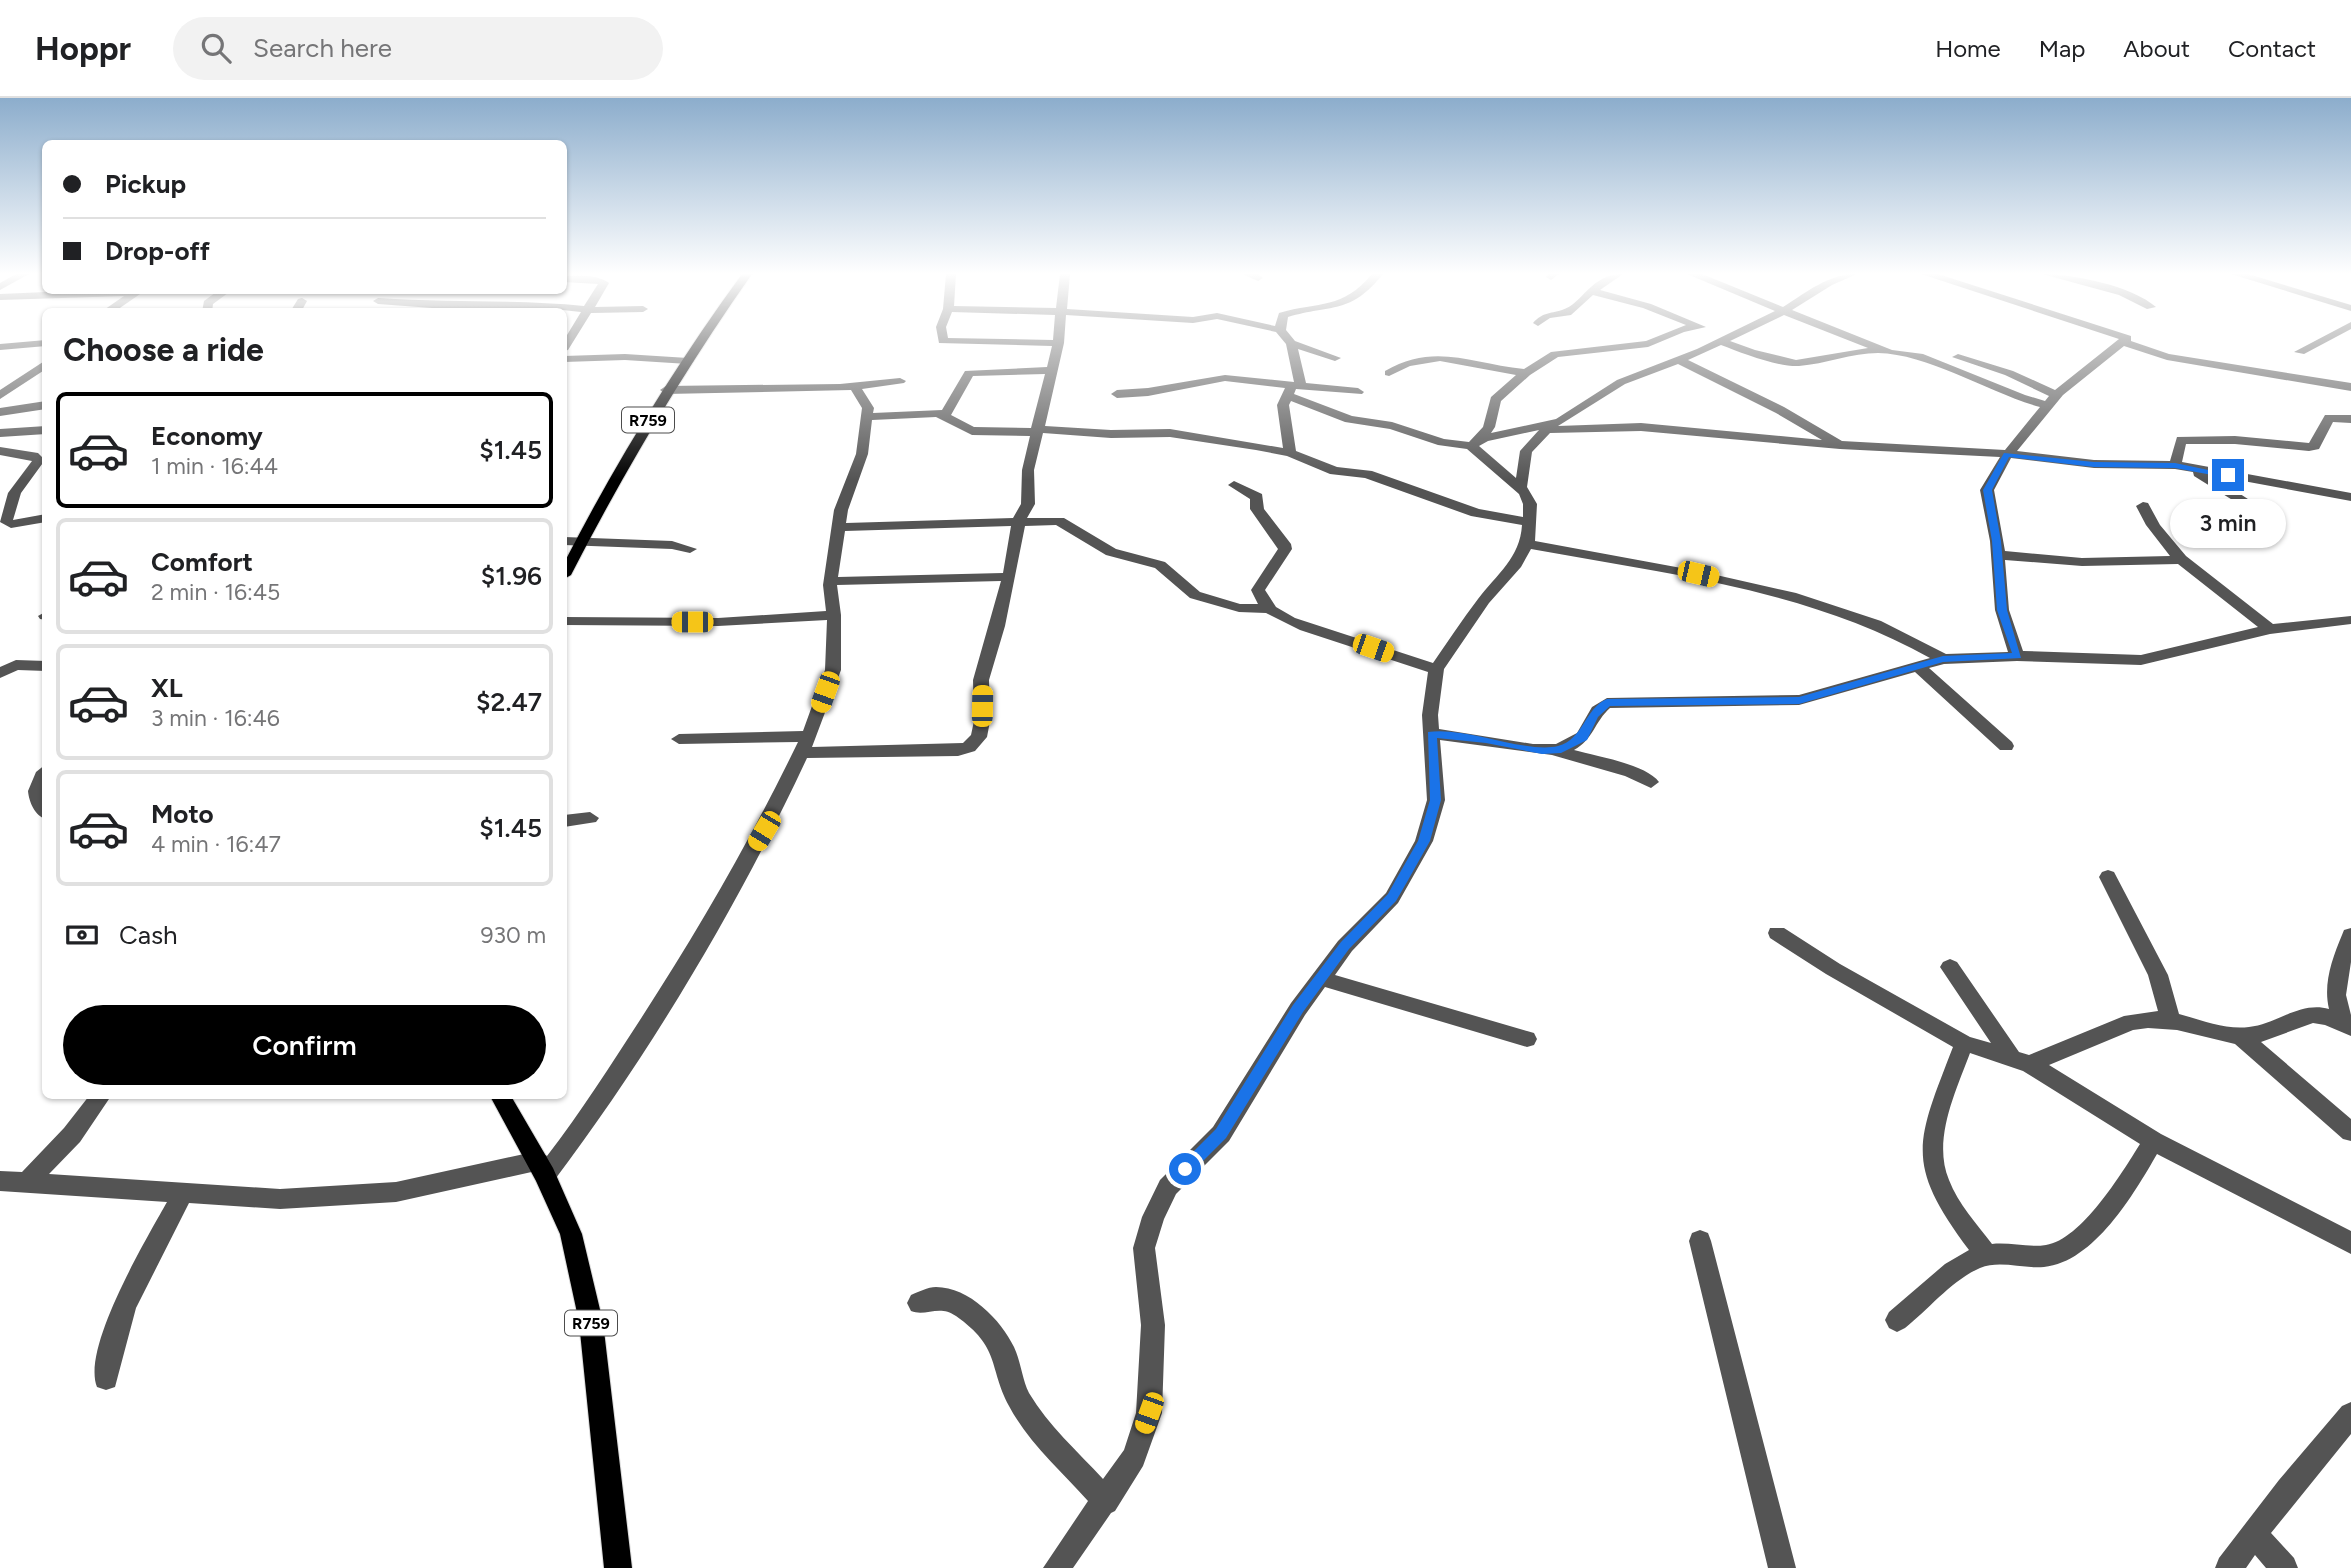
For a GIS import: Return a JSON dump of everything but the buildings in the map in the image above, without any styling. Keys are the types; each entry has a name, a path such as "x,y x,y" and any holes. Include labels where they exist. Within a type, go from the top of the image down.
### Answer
{"main road":[{"name":"R759","path":"567,569 610,484 666,390 700,343"},
{"name":"R759","path":"502,1099 542,1168 570,1234 591,1322 618,1568"}],"street":[{"path":"0,347 40,343"},
{"path":"679,739 958,750 974,744 979,737 982,721 983,667 998,626 1007,577 1015,553 1019,520 1028,504 1028,470 1058,343 1035,343"},
{"path":"1290,453 1283,405 1293,388 1291,343 1335,358"},
{"path":"1057,1568 1106,1502 1134,1457 1149,1413 1153,1325 1144,1248 1153,1217 1168,1187 1221,1133 1320,978 1345,946 1392,898 1424,841 1436,800 1431,689 1436,669 1484,600 1516,564 1526,544 1530,522 1530,504 1521,487 1473,451 1475,443 1489,427 1495,400 1526,373 1555,354 1651,343"},
{"path":"1521,487 1526,452 1549,428 1609,388 1716,343"},
{"path":"1731,343 1752,353 1796,362 1881,350"},
{"path":"1863,343 1898,355 1919,356 2021,398 2049,405"},
{"path":"2017,656 2002,610 1998,555 1987,490 2007,455 2061,391 2123,343"},
{"path":"2126,343 2185,361 2351,387"},
{"path":"2300,352 2318,343"},
{"path":"1958,357 2061,391"},
{"path":"1389,373 1412,361 1453,358 1526,373"},
{"path":"567,359 688,361"},
{"path":"1679,359 1780,410 1840,445"},
{"path":"0,395 42,366"},
{"path":"945,415 969,373 1051,370"},
{"path":"1117,394 1148,392 1225,378 1293,388 1357,392"},
{"path":"666,390 855,387 900,381"},
{"path":"0,1181 182,1195 280,1199 396,1192 542,1168 589,1119 695,951 764,831 805,745 833,670 834,615 830,591 842,510 862,454 866,416 866,402 855,387"},
{"path":"1293,388 1349,419 1392,426 1442,442 1475,443 1549,428 1641,427 2094,464 2175,465 2351,497"},
{"path":"0,412 42,406"},
{"path":"866,416 945,415 972,431 1170,433 1290,453 1335,471 1367,474 1476,513 1530,522"},
{"path":"2175,465 2178,444 2185,439 2309,447 2315,446 2329,418 2351,419"},
{"path":"0,433 42,430"},
{"path":"0,451 42,457 15,493 4,526 42,519"},
{"path":"2193,470 2266,517"},
{"path":"1234,485 1257,497 1260,516 1285,549 1258,590 1268,609"},
{"path":"2143,506 2160,538 2182,560 2270,629"},
{"path":"841,527 1019,520 1062,522 1111,552 1160,565 1195,595 1239,608 1268,609 1305,627 1436,669"},
{"path":"567,541 672,545 690,549"},
{"path":"1526,544 1698,574 1824,607 1875,624 1943,659"},
{"path":"1998,555 2082,562 2182,560"},
{"path":"832,581 1007,577"},
{"path":"567,621 718,622 834,615"},
{"path":"1553,750 1583,737 1594,715 1607,702 1799,700 1943,659 2017,656 2141,660 2270,629 2351,620"},
{"path":"0,673 8,666 42,666"},
{"path":"1919,667 2006,746"},
{"path":"1432,734 1553,750 1631,772 1651,782"},
{"path":"42,775 35,785 36,796 42,806"},
{"path":"567,821 590,818"},
{"path":"2108,877 2158,975 2170,1018"},
{"path":"1777,933 1833,969 1964,1043 2021,1060 2154,1141 2351,1243"},
{"path":"2348,1027 2335,996 2343,955 2351,935"},
{"path":"1950,967 2021,1060"},
{"path":"1320,978 1527,1039"},
{"path":"2021,1060 2131,1022 2170,1018 2240,1036 2271,1031 2314,1015 2348,1027"},
{"path":"2240,1036 2351,1132"},
{"path":"1964,1043 1932,1147 1934,1167 1951,1205 1986,1254"},
{"path":"26,1183 72,1135 99,1099"},
{"path":"1897,1321 1970,1260 1986,1254 2048,1256 2064,1250 2080,1239 2117,1195 2154,1141"},
{"path":"106,1378 108,1360 124,1311 182,1195"},
{"path":"1700,1241 1782,1568"},
{"path":"919,1303 936,1298 961,1305 994,1334 1005,1355 1018,1398 1042,1432 1106,1502"},
{"path":"2229,1568 2288,1489 2351,1415"},
{"path":"2254,1534 2284,1568"}],"route":[{"path":"1185,1169 1221,1133 1254,1085 1298,1009 1345,946 1392,898 1403,879 1424,841 1436,800 1432,734 1542,750 1561,749 1583,737 1594,715 1607,702 1799,700 1943,659 2017,656 2002,610 1997,541 1987,490 2007,455 2058,462 2175,465 2228,475"}]}
